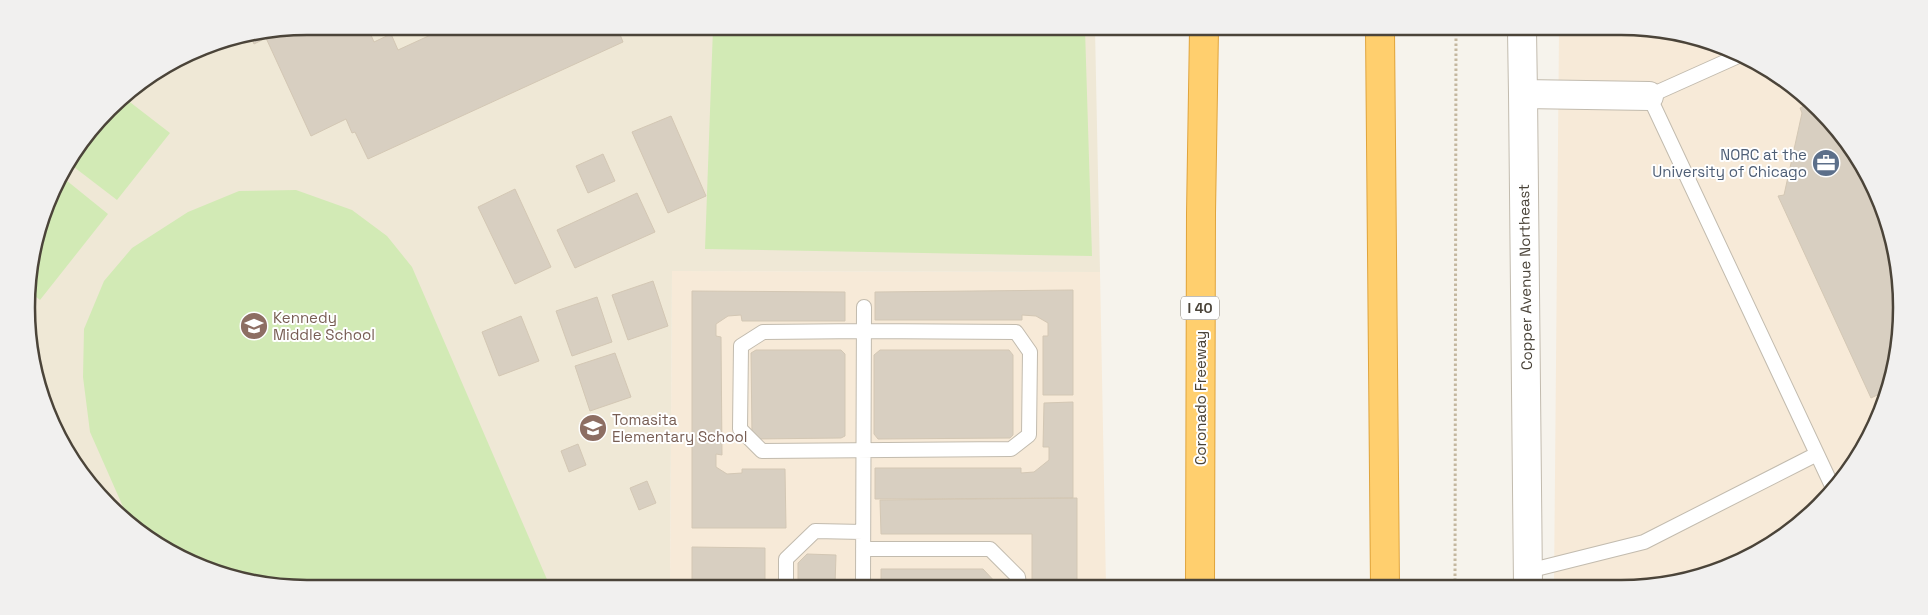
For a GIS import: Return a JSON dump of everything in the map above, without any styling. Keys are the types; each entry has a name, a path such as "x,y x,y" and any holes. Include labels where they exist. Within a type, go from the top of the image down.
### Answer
{"highway":[{"name":"Coronado Freeway","path":"1200,580 1200,212 1204,35"},
{"path":"1380,35 1385,580"}],"street":[{"name":"Copper Avenue Northeast","path":"1522,35 1528,578"},
{"path":"1523,94 1649,96"}],"lane":[{"path":"1732,59 1649,96 1830,481"},
{"path":"862,580 864,307"},
{"path":"763,332 1016,332 1030,352 1029,435 1011,449 863,449 762,451 740,429 741,346 763,332"},
{"path":"1528,578 1644,542 1817,454"},
{"path":"786,580 786,559 815,531 863,532"},
{"path":"863,549 990,548 1018,576 1018,580"}],"path":[{"path":"1455,580 1456,35"}],"shaded area":[{"path":"308,35 1095,35 1100,272 672,271 670,580 308,580 272,578 220,566 187,552 142,524 115,500 91,473 72,444 56,412 44,378 37,343 35,308 37,272 44,237 63,187 81,156 115,115 142,91 187,63 237,44 272,37"},
{"path":"1559,35 1656,37 1691,44 1741,63 1786,91 1825,128 1837,142 1856,171 1879,220 1891,272 1893,308 1891,343 1884,378 1865,428 1837,473 1813,500 1772,534 1725,559 1708,566 1674,575 1620,580 1554,580"},
{"path":"672,271 1100,272 1106,580 670,580"}],"green space":[{"path":"713,35 1085,35 1092,256 705,249"},
{"path":"129,102 170,133 117,200 74,167 91,142"},
{"path":"67,181 108,214 40,300 36,297 40,254 49,220"},
{"name":"Kennedy Middle School","path":"296,190 352,210 387,236 412,267 547,580 308,580 254,575 220,566 187,552 156,534 124,508 90,432 83,377 84,329 104,281 132,248 188,212 239,191"}],"building":[{"path":"308,35 371,35 374,42 391,35 398,50 431,35 620,35 623,42 368,159 355,132 352,133 346,119 311,136 266,38"},
{"path":"266,38 254,44 252,40"},
{"path":"1804,106 1813,115 1847,156 1865,187 1884,237 1891,272 1893,308 1891,343 1879,394 1871,398 1778,196 1784,195 1802,113 1800,108"},
{"path":"671,116 706,196 668,213 632,132"},
{"path":"603,154 615,181 588,193 576,166"},
{"path":"515,189 551,267 515,284 478,207"},
{"path":"637,193 655,232 575,268 557,230"},
{"path":"653,281 668,326 628,340 612,295"},
{"path":"1073,290 1073,395 1043,395 1043,336 1048,336 1048,323 1036,316 1022,315 1022,320 875,320 875,292"},
{"path":"692,291 845,292 845,321 742,321 741,315 728,316 716,324 716,336 721,337 722,455 716,454 716,467 727,474 742,473 742,469 785,469 786,528 692,528"},
{"path":"597,297 612,342 572,356 556,311"},
{"path":"521,316 539,361 499,376 482,332"},
{"path":"756,350 841,350 845,354 845,436 841,438 755,439 752,436 751,353"},
{"path":"880,350 1009,350 1013,355 1013,435 1010,438 878,439 874,434 874,355"},
{"path":"615,353 631,397 590,411 575,366"},
{"path":"1073,402 1073,498 875,499 875,468 1021,468 1021,473 1034,472 1049,460 1049,447 1043,447 1044,403"},
{"path":"578,444 586,465 569,472 561,451"},
{"path":"647,481 656,503 639,510 630,488"},
{"path":"1077,498 1077,580 1032,580 1032,534 881,534 880,500"},
{"path":"692,547 765,548 765,580 692,580"},
{"path":"807,554 836,555 835,580 798,580 798,563"},
{"path":"881,569 983,569 993,580 881,580"}],"place":[{"name":"NORC at the University of Chicago","path":"1826,163"},
{"name":"Kennedy Middle School","path":"254,326"},
{"name":"Tomasita Elementary School","path":"593,428"}]}
